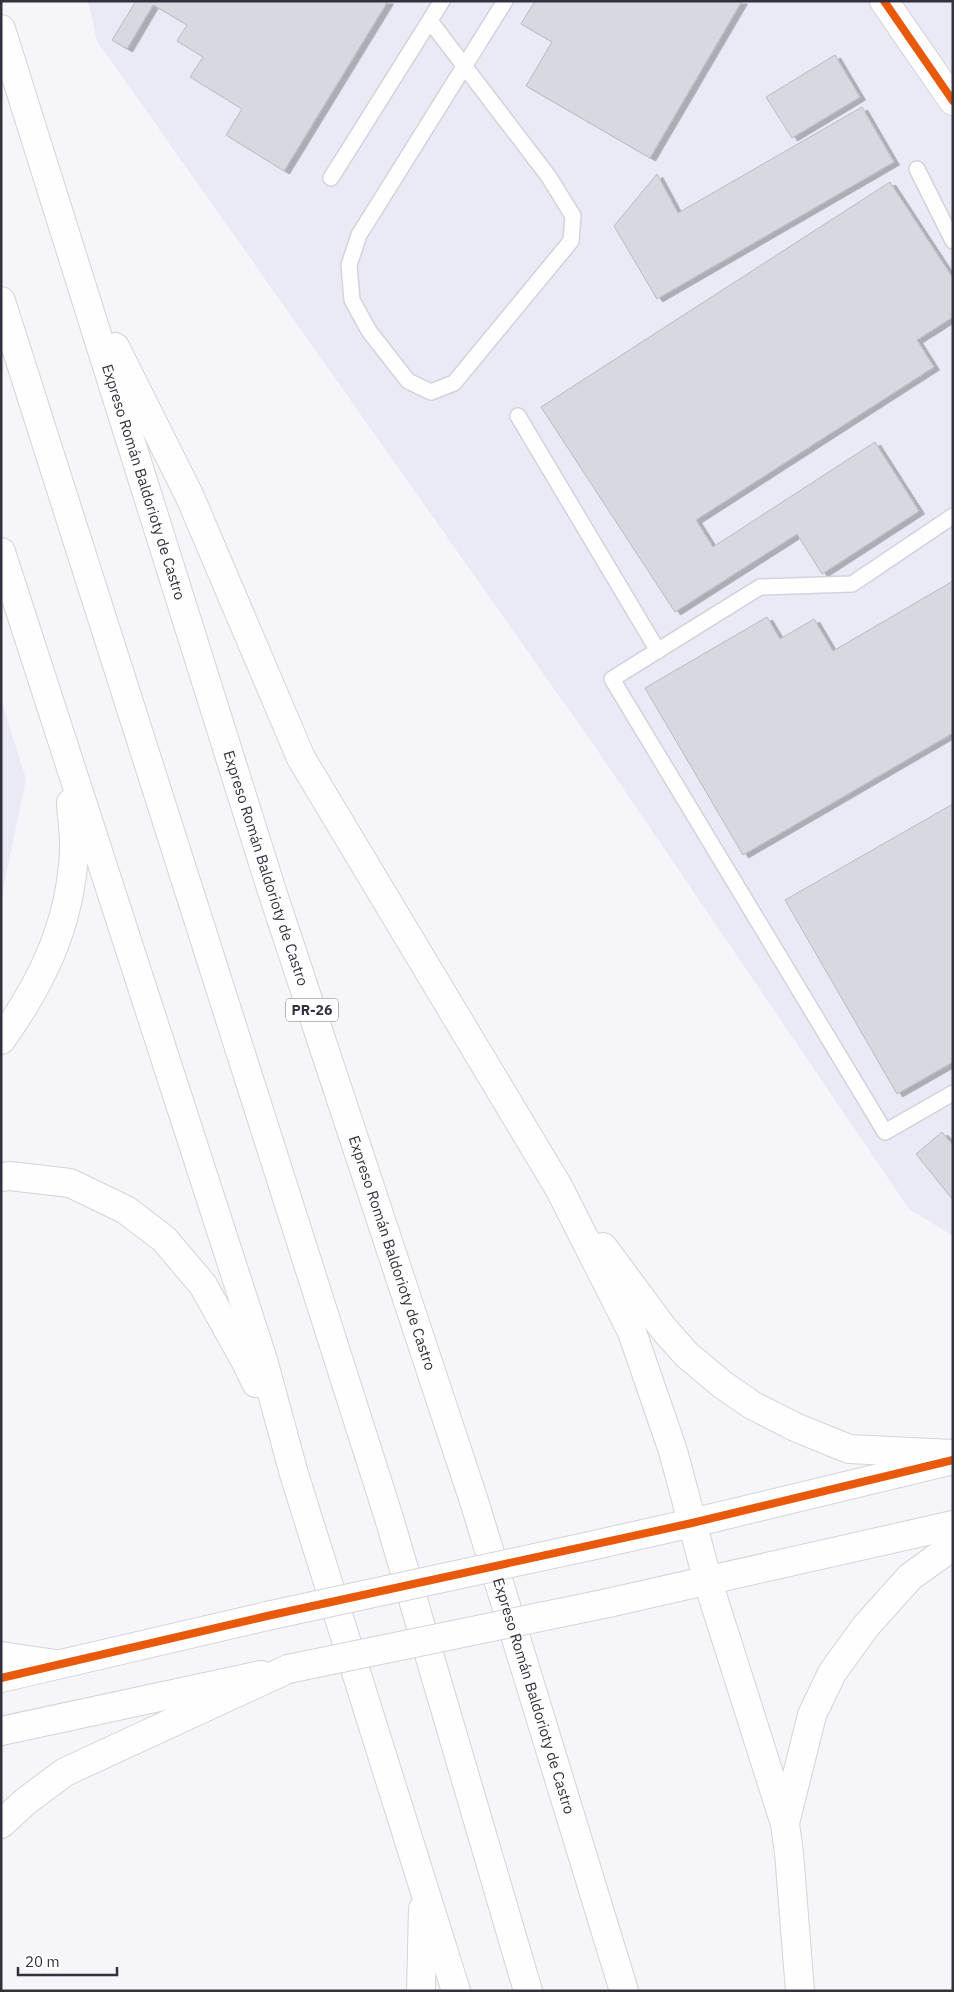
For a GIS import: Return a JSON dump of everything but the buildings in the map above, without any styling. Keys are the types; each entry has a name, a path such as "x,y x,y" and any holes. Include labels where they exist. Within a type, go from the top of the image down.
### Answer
{"main road":[{"path":"884,1 953,101"},
{"name":"Expreso Román Baldorioty de Castro","path":"1,29 271,888 474,1501 624,1991"},
{"path":"78,275 190,498 302,758 559,1188 632,1332 673,1451 708,1582 784,1824 789,1853 800,1991"},
{"path":"1,301 389,1518 528,1991"},
{"path":"1,552 264,1360 294,1474 456,1991"},
{"path":"1,1040 22,1011 46,966 64,914 70,889 74,852 69,764"},
{"path":"1,1177 10,1176 70,1183 126,1210 164,1240 203,1285 247,1364 294,1474"},
{"path":"559,1188 663,1328 687,1355 723,1386 795,1427 848,1449 953,1454"},
{"path":"1,1678 267,1616 692,1523 953,1460"},
{"path":"1,1731 708,1582 953,1525"},
{"path":"784,1824 812,1715 832,1672 866,1626 910,1577 953,1546"},
{"path":"1,1656 56,1664"},
{"path":"1,1824 26,1801 65,1772 288,1669"},
{"path":"421,1991 423,1883"}],"lane":[{"path":"331,178 442,1"},
{"path":"430,21 465,65 549,177 573,216 571,242 454,383 431,392 408,381 368,331 352,300 349,265 359,236 465,65 505,1"},
{"path":"917,169 953,241"},
{"path":"518,416 658,651"},
{"path":"952,1095 885,1132 612,680 760,587 852,584 953,516"}],"shaded area":[{"path":"88,1 953,1 953,1236 909,1209 591,741 97,41"},
{"path":"1,699 26,779 1,900"}],"cycle path":[{"path":"884,1 953,101"},
{"path":"1,1678 267,1616 692,1523 953,1460"}]}
